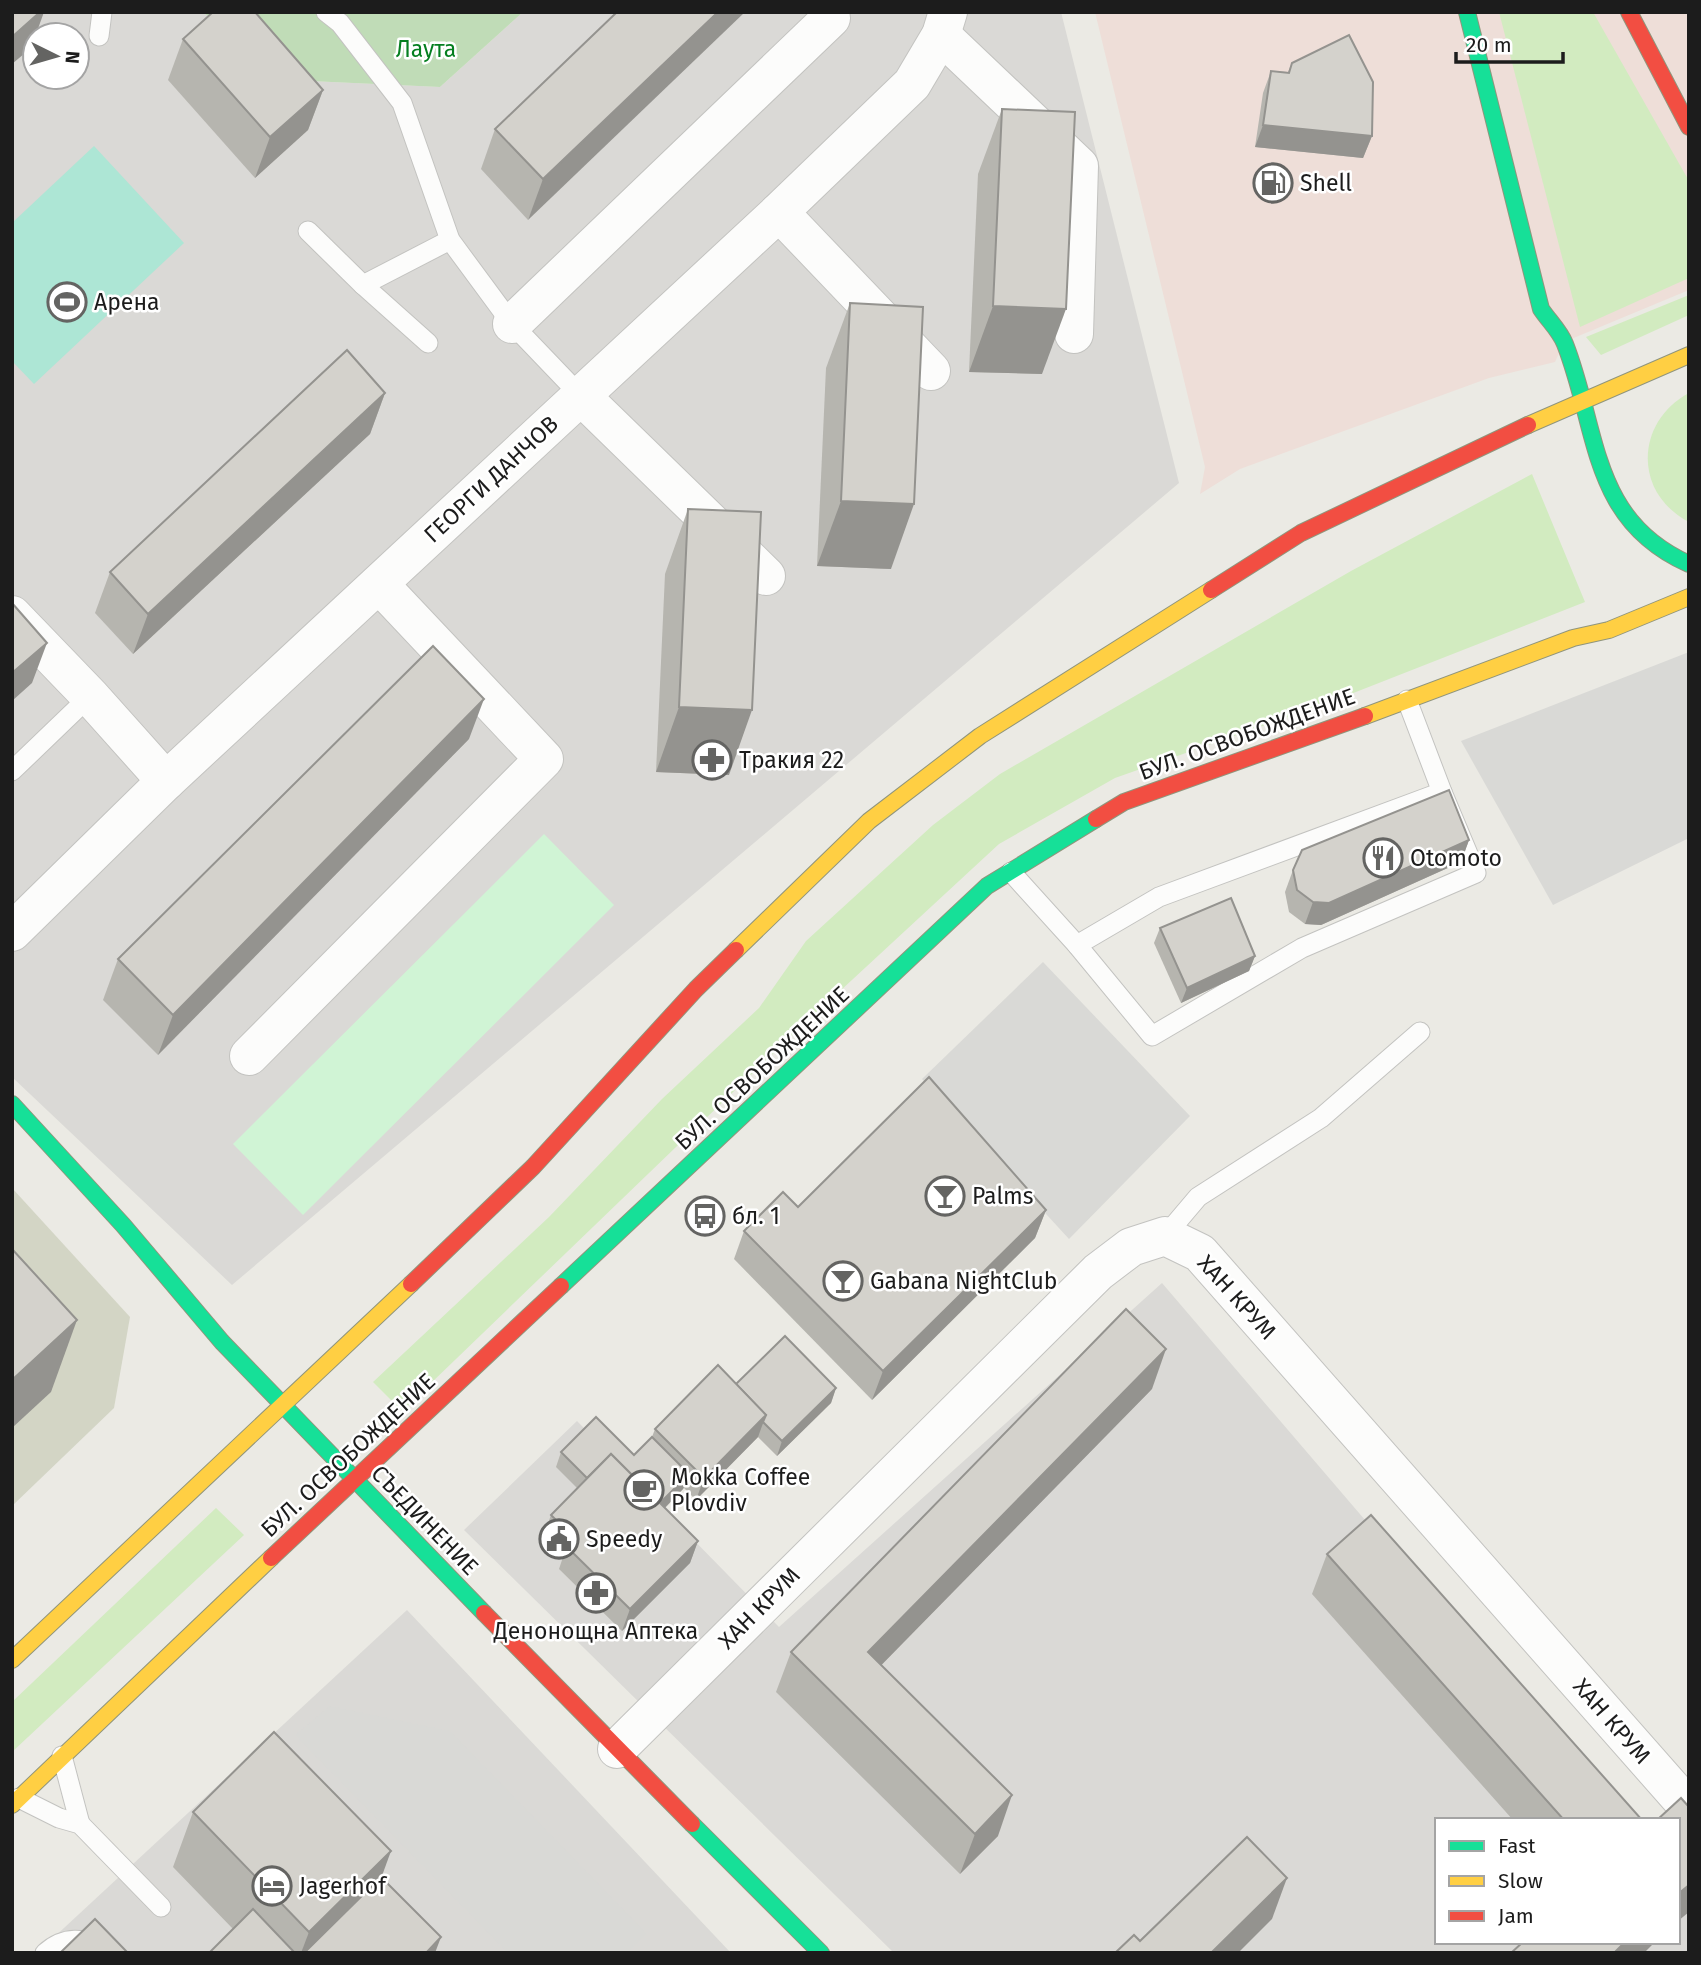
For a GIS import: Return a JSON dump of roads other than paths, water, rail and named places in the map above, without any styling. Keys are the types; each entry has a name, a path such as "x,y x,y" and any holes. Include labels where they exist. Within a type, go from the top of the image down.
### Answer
{"main road":[{"path":"1467,12 1541,309 1564,342 1604,472 1622,510 1646,539 1689,564"},
{"path":"1629,12 1689,127"},
{"path":"12,1660 283,1407 533,1167 696,989 869,821 980,736 1301,533 1509,433 1689,355"},
{"name":"БУЛ. ОСВОБОЖДЕНИЕ","path":"16,1801 354,1479 800,1065 987,887 1124,802 1254,757 1573,638 1609,630 1689,597"},
{"name":"СЪЕДИНЕНИЕ","path":"12,1104 123,1225 222,1342 283,1407 617,1749 821,1953"}],"street":[{"path":"512,324 831,19"},
{"path":"945,24 1079,166 1074,334"},
{"name":"ГЕОРГИ ДАНЧОВ","path":"12,932 166,781 779,212 912,84 945,24"},
{"path":"779,212 931,371"},
{"path":"580,395 766,576"},
{"path":"249,1056 544,759 379,584"},
{"path":"12,615 166,781"},
{"name":"ХАН КРУМ","path":"617,1749 1098,1272 1131,1247 1165,1236 1200,1253 1689,1808"}],"lane":[{"path":"99,36 102,12"},
{"path":"326,12 340,23 402,103 450,240 512,324 580,395"},
{"path":"309,231 363,285 428,343"},
{"path":"363,285 450,240"},
{"path":"12,771 90,696"},
{"path":"1011,872 1077,945 1152,1036 1301,948 1476,873 1407,699"},
{"path":"1077,945 1159,897 1442,792"},
{"path":"1165,1236 1198,1197 1321,1118 1420,1032"},
{"path":"62,1755 80,1824 161,1907"},
{"path":"16,1801 80,1824"},
{"path":"45,1953 56,1943 79,1938 104,1953"}],"place":[{"name":"Shell","path":"1273,183"},
{"name":"Арена","path":"67,302"},
{"name":"Тракия 22","path":"712,760"},
{"name":"Otomoto","path":"1383,858"},
{"name":"Palms","path":"945,1196"},
{"name":"бл. 1","path":"705,1216"},
{"name":"Gabana NightClub","path":"843,1281"},
{"name":"Mokka Coffee Plovdiv","path":"644,1490"},
{"name":"Speedy","path":"559,1539"},
{"name":"Денонощна Аптека","path":"596,1593"},
{"name":"Jagerhof","path":"272,1886"}],"park label":[{"name":"Лаута","path":"426,49"}]}
